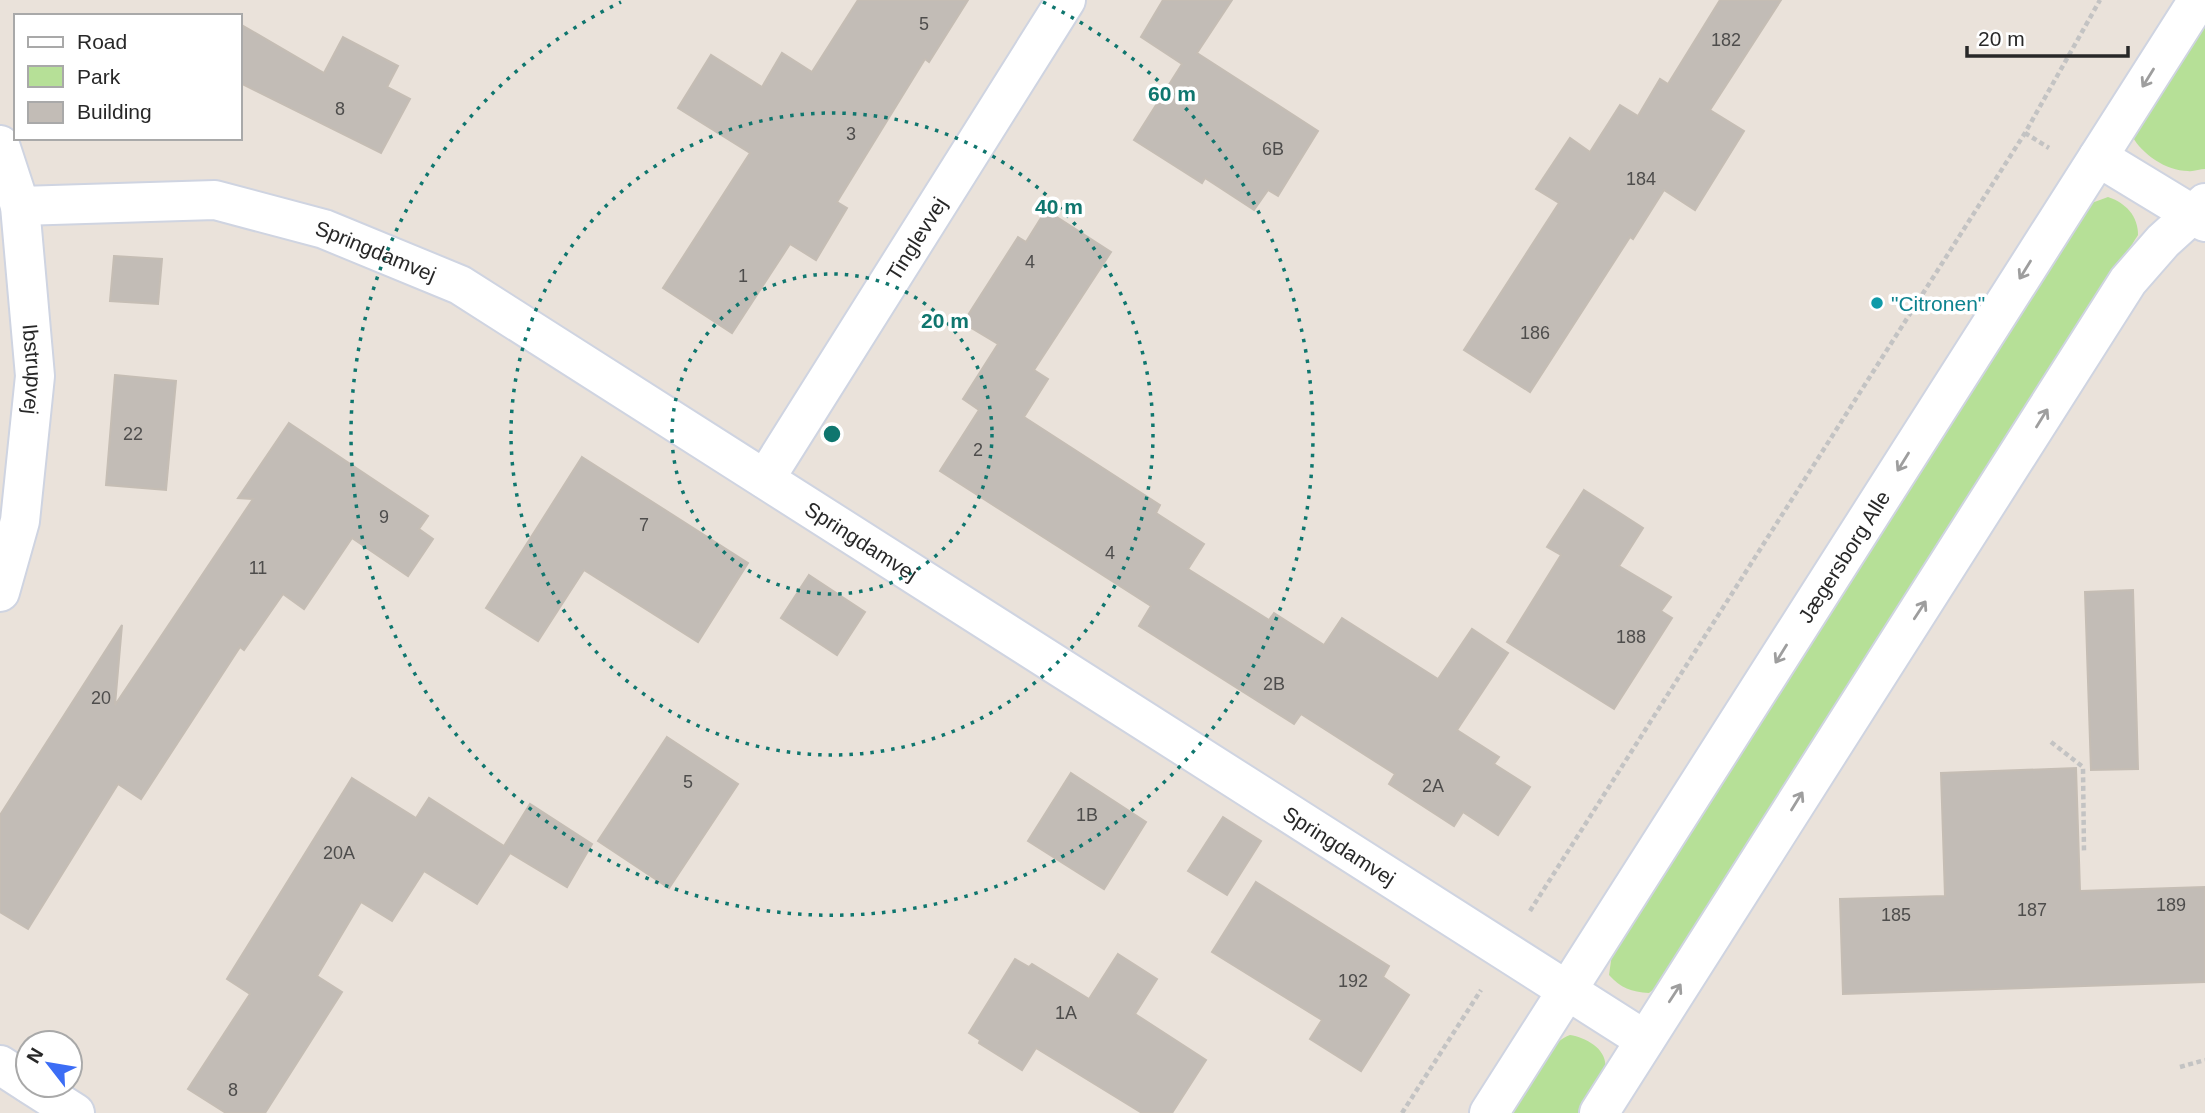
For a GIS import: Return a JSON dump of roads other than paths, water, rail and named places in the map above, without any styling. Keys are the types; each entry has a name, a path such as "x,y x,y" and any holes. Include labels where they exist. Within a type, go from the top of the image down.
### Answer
{"street":[{"name":"Tinglevvej","path":"765,479 1066,0"},
{"name":"Jægersborg Alle","path":"1489,1113 2197,0"},
{"name":"Ibstrupvej","path":"0,145 20,206 35,376 20,521 0,592"},
{"path":"1599,1113 2128,281 2163,241 2201,213 2098,157"},
{"name":"Springdamvej","path":"20,206 215,200 324,229 460,285 1645,1040"},
{"path":"53,1099 75,1113"}],"place":[{"name":"\"Citronen\"","path":"1877,303"}]}
